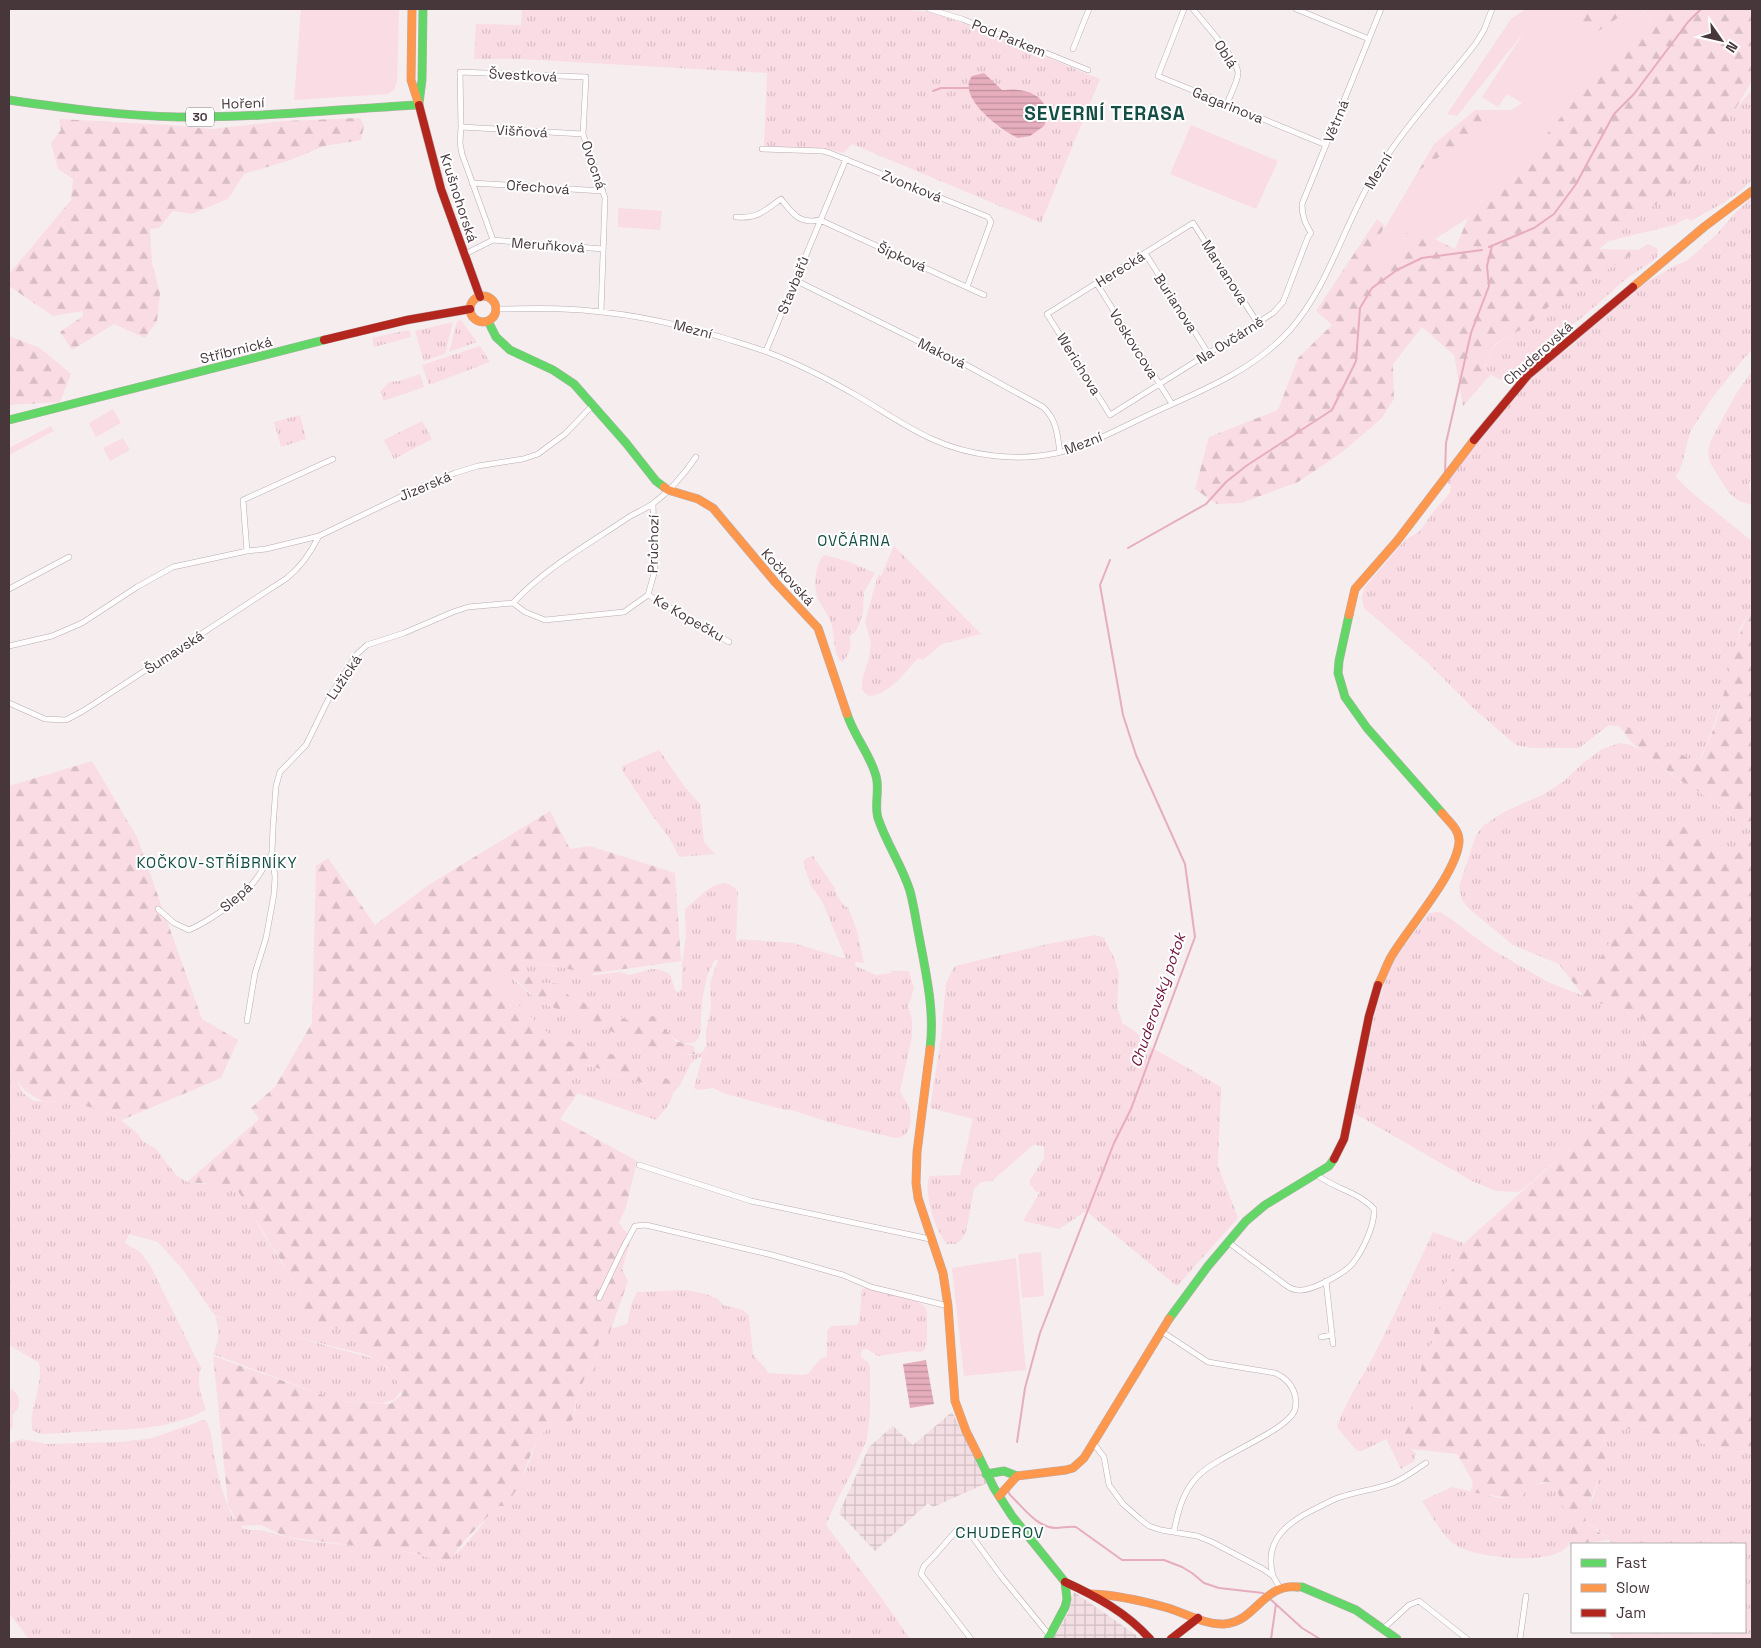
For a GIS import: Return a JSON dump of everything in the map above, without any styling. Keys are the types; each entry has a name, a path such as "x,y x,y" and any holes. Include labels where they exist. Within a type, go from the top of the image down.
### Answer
{"street":[{"name":"Krušnohorská","path":"412,9 411,80 441,190 480,297"},
{"name":"Krušnohorská","path":"419,105 422,80 424,9"},
{"name":"Pod Parkem","path":"929,9 962,19 1088,70"},
{"path":"1073,49 1089,9"},
{"name":"Gagarinova","path":"1184,9 1158,76 1326,145"},
{"name":"Oblá","path":"1193,9 1236,66 1238,74 1227,104"},
{"path":"1296,9 1369,39"},
{"name":"Větrná","path":"1312,233 1305,224 1302,204 1381,9"},
{"name":"Mezní","path":"495,309 563,309 601,312 644,317 688,327 766,351 813,372 917,431 946,444 971,452 1021,457 1060,452 1096,439 1244,368 1266,352 1288,332 1318,290 1373,178 1406,129 1476,43 1484,30 1492,9"},
{"name":"Švestková","path":"461,127 460,72 586,78"},
{"name":"Ovocná","path":"586,78 583,134 605,198 601,312"},
{"name":"Hoření","path":"9,100 98,112 179,117 419,105"},
{"path":"461,127 460,143 462,154 492,240 465,254"},
{"name":"Višňová","path":"461,127 583,134"},
{"name":"Zvonková","path":"762,149 823,151 988,217 991,222 967,287"},
{"name":"Stavbařů","path":"766,351 846,159"},
{"name":"Ořechová","path":"472,183 603,191"},
{"name":"Chuderovská","path":"1317,1175 1329,1166 1338,1155 1344,1139 1369,1016 1382,974 1403,937 1443,880 1456,857 1459,842 1454,828 1367,728 1345,697 1338,673 1339,661 1355,589 1397,541 1448,473 1528,375 1702,229 1752,191"},
{"path":"736,217 748,218 756,216 781,199 796,217 809,222 820,220"},
{"name":"Šípková","path":"820,220 984,294"},
{"name":"Herecká","path":"1047,314 1193,223"},
{"name":"Marvanova","path":"1193,223 1257,322"},
{"name":"Na Ovčárně","path":"1110,415 1273,313 1283,302 1308,237 1312,233"},
{"name":"Meruňková","path":"492,240 603,249"},
{"name":"Burianova","path":"1145,254 1208,353"},
{"name":"Maková","path":"795,280 971,368 1043,407 1051,415 1055,423 1060,452"},
{"name":"Voskovcova","path":"1097,284 1172,404"},
{"path":"484,296 491,299 495,309 493,317 488,321 482,322 476,320 471,315 470,309 472,302 484,296"},
{"name":"Stříbrnická","path":"9,420 347,334 407,320 470,309"},
{"name":"Werichova","path":"1047,314 1110,415"},
{"name":"Kočkovská","path":"488,321 496,337 510,350 553,370 571,382 626,443 656,481 668,490 698,500 713,508 775,582 818,628 849,721 876,776 878,789 877,815 910,892 930,988 932,1033 917,1152 916,1183 918,1198 942,1273 948,1306 955,1401 961,1420 986,1474 1002,1494 1012,1516 1065,1582"},
{"name":"Jizerská","path":"9,646 52,636 82,623 137,587 173,567 320,536 454,473 478,466 523,459 538,454 565,434 592,406"},
{"path":"648,595 624,612 545,620 525,612 513,603 529,585 636,513 653,504 668,490 696,457"},
{"path":"247,551 244,500 333,459"},
{"name":"Průchozí","path":"648,595 655,570 653,504"},
{"name":"Šumavská","path":"9,703 45,719 66,720 83,711 287,578 311,552 320,536"},
{"path":"9,589 69,557"},
{"name":"Ke Kopečku","path":"648,595 730,642"},
{"name":"Lužická","path":"247,1021 255,973 266,938 272,910 275,878 272,852 274,798 278,776 283,768 306,745 321,712 357,654 368,645 404,633 468,607 513,603"},
{"name":"Slepá","path":"158,909 174,923 189,930 201,924 227,906 251,885 272,852"},
{"path":"639,1165 751,1201 930,1239"},
{"path":"986,1474 1066,1470 1073,1468 1084,1458 1161,1331 1208,1266 1228,1242 1246,1221 1265,1205 1317,1175 1325,1182 1367,1200 1374,1209 1375,1218 1352,1264 1340,1274 1312,1288 1299,1291 1287,1286 1228,1242"},
{"path":"599,1298 635,1226 646,1225 843,1275 871,1287 948,1306"},
{"path":"1326,1281 1333,1344"},
{"path":"1161,1331 1208,1362 1275,1373 1283,1377 1294,1390 1296,1400 1295,1410 1285,1423 1209,1466 1198,1476 1189,1486 1182,1499 1174,1531"},
{"path":"1321,1337 1332,1335"},
{"path":"1094,1444 1104,1457 1109,1485 1123,1504 1149,1526 1196,1536 1212,1542 1273,1576"},
{"path":"1280,1588 1273,1576 1270,1555 1276,1541 1286,1526 1303,1514 1342,1496 1391,1484 1426,1463"},
{"path":"1002,1494 1010,1484 1011,1474"},
{"path":"970,1639 921,1574 924,1566 956,1531 962,1528 971,1534 1049,1638 1065,1607 1067,1599 1065,1582"},
{"path":"1065,1582 1092,1594 1143,1629 1150,1639"},
{"path":"1092,1594 1116,1596 1167,1608 1212,1623 1224,1624 1243,1619 1269,1595 1280,1588 1289,1586 1302,1587 1340,1602 1397,1639"},
{"path":"1520,1639 1526,1596"},
{"path":"1383,1629 1409,1605 1419,1601 1467,1639"},
{"path":"1171,1639 1198,1618"}],"shaded area":[{"path":"984,73 1002,90 1026,91 1038,97 1047,113 1044,126 1030,136 1018,138 992,121 983,113 970,94 969,85 972,76"},
{"path":"926,1360 934,1404 910,1408 903,1364"},
{"path":"952,1412 987,1483 933,1507 928,1503 875,1551 839,1513 869,1447 893,1426 913,1445"},
{"path":"1074,1592 1136,1635 1138,1639 1053,1639 1068,1613"}],"green space":[{"path":"301,9 399,9 397,81 394,90 388,94 294,100"},
{"path":"522,9 897,9 930,12 965,24 1100,79 1041,223 852,144 843,153 831,150 764,146 767,73 519,59 474,59 476,24 521,25"},
{"path":"1526,9 1558,9 1597,32 1631,9 1641,9 1650,19 1616,50 1529,156 1498,182 1468,218 1435,239 1406,233 1393,259 1374,267 1374,246 1419,170 1522,103 1507,94 1498,107 1482,97 1524,32 1457,116 1447,114 1511,19"},
{"path":"1558,9 1631,9 1597,33"},
{"path":"1641,9 1752,9 1752,81 1721,133 1687,184 1613,232 1605,240 1605,242 1608,242 1599,249 1639,250 1554,302 1526,327 1498,342 1484,358 1484,366 1490,375 1463,406 1454,355 1422,327 1393,364 1394,399 1381,419 1340,454 1298,482 1241,503 1217,504 1195,489 1209,437 1278,410 1298,358 1332,325 1316,311 1377,219 1385,226 1374,246 1393,259 1406,233 1435,239 1455,249 1468,218 1498,182 1529,156 1448,178 1419,170 1434,144 1475,110 1528,110 1596,74 1616,50 1650,18"},
{"path":"1752,90 1752,179 1746,186 1723,203 1691,221 1687,218 1674,225 1605,242 1606,237 1631,219 1687,184 1736,108"},
{"path":"360,118 364,126 361,140 324,146 293,159 244,174 228,199 192,214 173,211 159,228 150,229 152,263 160,293 157,321 145,338 114,324 72,350 60,332 83,316 83,311 53,316 9,286 9,274 71,200 73,179 58,169 51,143 61,130 59,119 211,129 284,121"},
{"path":"1191,125 1278,161 1256,209 1170,174"},
{"path":"1752,197 1752,350 1712,398 1690,432 1682,464 1676,477 1691,492 1752,541 1752,606 1740,629 1725,692 1706,747 1699,759 1691,760 1642,730 1609,725 1579,748 1531,748 1516,745 1473,708 1427,662 1364,608 1362,599 1364,588 1405,540 1419,532 1450,493 1451,486 1446,481 1490,428 1518,389 1545,364 1570,347 1596,323 1647,282 1674,266 1687,261 1717,234"},
{"path":"618,208 662,211 660,230 618,227"},
{"path":"1648,244 1658,249 1657,257 1653,261 1627,278 1585,315 1502,380 1486,370 1484,358 1499,342 1526,327 1554,302"},
{"path":"461,320 477,342 449,352 457,321"},
{"path":"453,322 445,354 424,361 415,331"},
{"path":"409,330 411,337 374,347 372,338"},
{"path":"9,336 40,348 71,374 60,402 9,405"},
{"path":"480,346 490,362 429,385 422,365"},
{"path":"1752,371 1752,479 1749,482 1750,491 1752,492 1752,505 1739,501 1729,493 1710,463 1708,450 1711,440 1736,394"},
{"path":"420,374 424,387 383,401 381,391 389,382 399,381"},
{"path":"113,409 121,423 96,437 89,423"},
{"path":"300,415 306,439 281,447 274,422"},
{"path":"422,421 432,439 394,459 384,440"},
{"path":"51,426 54,431 9,455 9,448"},
{"path":"123,438 130,450 110,461 103,448"},
{"path":"894,546 981,634 942,644 923,660 918,658 890,687 869,696 862,690 862,680 869,658 871,643 865,622 878,575 881,576"},
{"path":"824,555 847,561 875,573 864,592 863,613 856,631 849,637 850,650 843,662 837,656 831,623 816,594 817,570"},
{"path":"1752,606 1752,1452 1731,1451 1682,1438 1617,1427 1609,1431 1604,1437 1608,1448 1604,1465 1585,1515 1586,1522 1609,1540 1571,1543 1569,1545 1571,1531 1557,1489 1552,1484 1542,1482 1515,1499 1470,1492 1473,1482 1457,1454 1412,1449 1407,1446 1405,1433 1425,1353 1432,1343 1443,1290 1464,1243 1576,1143 1597,1104 1631,1069 1642,1046 1647,1021 1584,997 1559,964 1590,976 1679,823 1737,855 1751,830 1701,793 1676,778 1633,744 1618,725 1642,730 1691,760 1700,759 1719,712 1739,636"},
{"path":"1620,743 1643,751 1674,777 1698,791 1752,830 1737,855 1679,823 1590,977 1513,945 1468,908 1462,900 1459,887 1476,835 1483,826 1504,812 1544,794 1564,781 1602,749"},
{"path":"659,750 684,786 700,804 704,842 715,854 679,857 670,839 622,770 622,766"},
{"path":"92,761 137,837 202,1019 238,1040 221,1078 122,1120 98,1109 69,1102 42,1101 25,1091 11,1071 9,1071 9,786"},
{"path":"550,811 570,849 590,846 675,873 681,961 589,974 521,960 527,971 536,981 560,984 570,997 630,1021 654,1016 675,1041 694,1046 695,1054 681,1054 644,1045 540,1002 517,981 501,976 493,981 551,1036 621,1057 680,1085 673,1093 585,1064 568,1073 568,1085 578,1093 560,1119 637,1161 626,1207 619,1223 631,1239 622,1269 628,1281 611,1329 599,1342 592,1370 586,1375 577,1396 573,1419 568,1424 558,1423 549,1427 541,1435 517,1489 505,1506 498,1506 464,1541 451,1559 443,1562 415,1553 286,1537 261,1525 239,1526 228,1504 213,1356 340,1401 390,1404 402,1395 397,1380 387,1367 368,1355 363,1344 353,1332 303,1321 295,1310 301,1293 235,1186 187,1182 259,1119 251,1108 275,1087 312,1023 316,866 328,858 375,925 430,884"},
{"path":"813,856 834,887 840,900 848,907 857,931 864,963 856,962 855,966 876,975 891,973 892,971 909,971 914,989 908,1006 912,1019 912,1037 900,1091 909,1108 911,1120 907,1133 900,1137 895,1138 828,1122 792,1110 785,1110 726,1094 713,1088 698,1090 694,1088 702,1058 699,1057 691,1063 680,1085 621,1057 551,1036 493,981 501,976 509,976 540,1002 644,1045 681,1054 691,1055 703,1052 706,1045 706,1031 711,1008 710,983 718,960 715,960 711,966 706,980 699,1036 696,1042 689,1043 672,1037 654,1017 630,1021 570,997 560,984 535,981 526,972 521,960 594,975 620,972 629,975 658,969 670,974 675,990 678,993 682,988 682,964 686,938 685,909 710,888 725,884 738,892 737,942 740,939 793,943 846,959 822,901 811,886 803,862 806,858"},
{"path":"1440,912 1491,949 1548,982 1647,1021 1642,1046 1631,1069 1597,1104 1576,1143 1518,1192 1496,1191 1472,1181 1354,1113 1377,1004 1394,959 1429,913"},
{"path":"1096,935 1104,938 1114,958 1119,974 1117,1007 1123,1024 1137,1033 1142,1042 1221,1087 1218,1166 1238,1218 1177,1286 1086,1211 1059,1229 1023,1221 1040,1192 1036,1192 1030,1184 1030,1180 1044,1158 1044,1146 1033,1145 992,1181 981,1182 974,1189 966,1232 956,1244 947,1244 939,1231 931,1211 928,1191 930,1176 960,1175 973,1119 930,1108 941,1038 946,983 954,967 1048,944"},
{"path":"584,1064 673,1093 672,1097 656,1120 574,1092 567,1082 568,1075 574,1069"},
{"path":"9,1072 15,1076 22,1092 34,1101 69,1102 98,1109 121,1120 136,1132 144,1142 155,1148 177,1176 187,1182 226,1184 235,1186 240,1190 261,1230 301,1293 295,1310 332,1326 353,1332 363,1344 368,1355 284,1334 375,1359 391,1372 399,1385 401,1391 394,1400 382,1403 340,1401 213,1354 218,1336 215,1317 229,1319 215,1316 183,1270 158,1242 129,1234 125,1243 140,1252 150,1265 201,1368 199,1383 206,1410 172,1423 124,1430 45,1434 32,1430 33,1413 40,1380 39,1363 9,1345"},
{"path":"1433,1232 1464,1243 1443,1290 1432,1343 1425,1353 1407,1446 1416,1453 1414,1461 1401,1469 1386,1439 1362,1451 1357,1451 1337,1427 1348,1401 1372,1359"},
{"path":"1041,1252 1044,1296 1022,1298 1018,1254"},
{"path":"1016,1258 1026,1370 964,1376 952,1268"},
{"path":"868,1287 908,1298 925,1307 927,1312 927,1343 921,1352 911,1351 878,1356 867,1349 863,1349 861,1352 861,1357 869,1363 870,1368 870,1412 867,1439 826,1525 878,1593 910,1639 29,1639 9,1613 9,1444 21,1439 47,1444 121,1442 152,1438 203,1420 206,1421 210,1429 217,1471 226,1501 234,1519 242,1527 301,1540 409,1552 443,1562 465,1546 515,1487 525,1472 541,1435 555,1423 568,1424 575,1414 577,1396 586,1375 592,1370 599,1342 611,1329 627,1324 632,1302 637,1292 686,1290 706,1294 718,1299 723,1305 743,1310 749,1316 753,1354 768,1373 802,1375 808,1374 820,1359 827,1356 827,1331 831,1326 856,1325 859,1322 862,1289"},
{"path":"9,1388 16,1393 19,1404 16,1412 12,1415 13,1425 9,1433"},
{"path":"1616,1427 1682,1438 1731,1451 1752,1452 1752,1639 1614,1639 1609,1633 1746,1633 1746,1543 1612,1543 1586,1522 1587,1506 1593,1498 1607,1454 1604,1437"},
{"path":"1548,1482 1554,1484 1557,1489 1568,1516 1571,1532 1569,1544 1562,1551 1549,1556 1534,1558 1498,1557 1481,1554 1457,1546 1442,1531 1422,1501 1452,1487 1499,1498 1520,1497 1532,1486"}],"waterway":[{"name":"Chuderovský potok","path":"1489,247 1534,228 1554,214 1576,184 1614,114 1634,94 1688,22 1701,9"},
{"path":"933,91 941,88 970,88"},
{"path":"1445,473 1446,443 1471,333 1489,286 1487,266 1492,246"},
{"name":"Chuderovský potok","path":"1128,548 1206,504 1226,482 1246,466 1332,410 1356,361 1360,308 1372,288 1397,270 1422,258 1482,250"},
{"name":"Chuderovský potok","path":"1017,1442 1025,1388 1040,1333 1114,1143 1131,1109 1195,937 1185,864 1136,755 1123,715 1100,585 1110,560"},
{"name":"Chuderovský potok","path":"1008,1491 1025,1511 1043,1525 1056,1528 1076,1527 1122,1560 1164,1560 1182,1567 1204,1583 1219,1588 1263,1593 1266,1595"},
{"name":"Chuderovský potok","path":"1269,1598 1302,1628 1320,1639"},
{"path":"1271,1639 1276,1604"}],"traffic: fast":[{"path":"419,103 422,80 423,9"},
{"path":"9,100 72,109 179,117 269,115 419,105"},
{"path":"488,321 496,337 510,350 553,370 574,384 626,443 656,481 664,487"},
{"path":"9,420 324,340"},
{"path":"1349,615 1338,673 1345,697 1367,728 1442,813"},
{"path":"847,714 873,768 877,781 878,818 907,881 911,897 929,992 930,1049"},
{"path":"1169,1319 1208,1266 1246,1221 1265,1205 1329,1166 1334,1159"},
{"path":"978,1455 994,1488 1012,1516 1065,1582 1067,1599 1065,1607 1048,1639"},
{"path":"986,1474 1004,1471 1017,1476"},
{"path":"1297,1587 1302,1587 1356,1610 1397,1639"}],"traffic: slow":[{"path":"412,9 411,80 419,105"},
{"path":"1633,287 1704,227 1752,191"},
{"path":"483,296 492,300 496,309 492,318 483,322 474,318 470,309 474,300 483,296"},
{"path":"1349,615 1355,589 1397,541 1474,440"},
{"path":"664,487 698,499 713,508 775,582 818,628 847,714"},
{"path":"1378,985 1391,957 1431,900 1450,869 1456,855 1459,842 1458,834 1454,826 1442,813"},
{"path":"930,1049 917,1152 916,1183 918,1198 943,1273 948,1306 955,1401 966,1431 978,1455"},
{"path":"999,1496 1017,1476 1066,1470 1073,1468 1084,1458 1169,1319"},
{"path":"1092,1594 1140,1601 1168,1608 1202,1621 1224,1624 1235,1622 1244,1617 1275,1591 1297,1587"}],"traffic: jam":[{"path":"419,105 441,189 480,297"},
{"path":"1474,440 1528,375 1633,287"},
{"path":"324,340 407,320 470,309"},
{"path":"1334,1159 1344,1139 1369,1016 1378,985"},
{"path":"1065,1582 1088,1593 1121,1613 1150,1639"},
{"path":"1171,1639 1198,1618"}],"district":[{"name":"SEVERNÍ TERASA","path":"1105,113"},
{"name":"OVČÁRNA","path":"854,541"},
{"name":"KOČKOV-STŘÍBRNÍKY","path":"217,863"},
{"name":"CHUDEROV","path":"1000,1532"}]}
